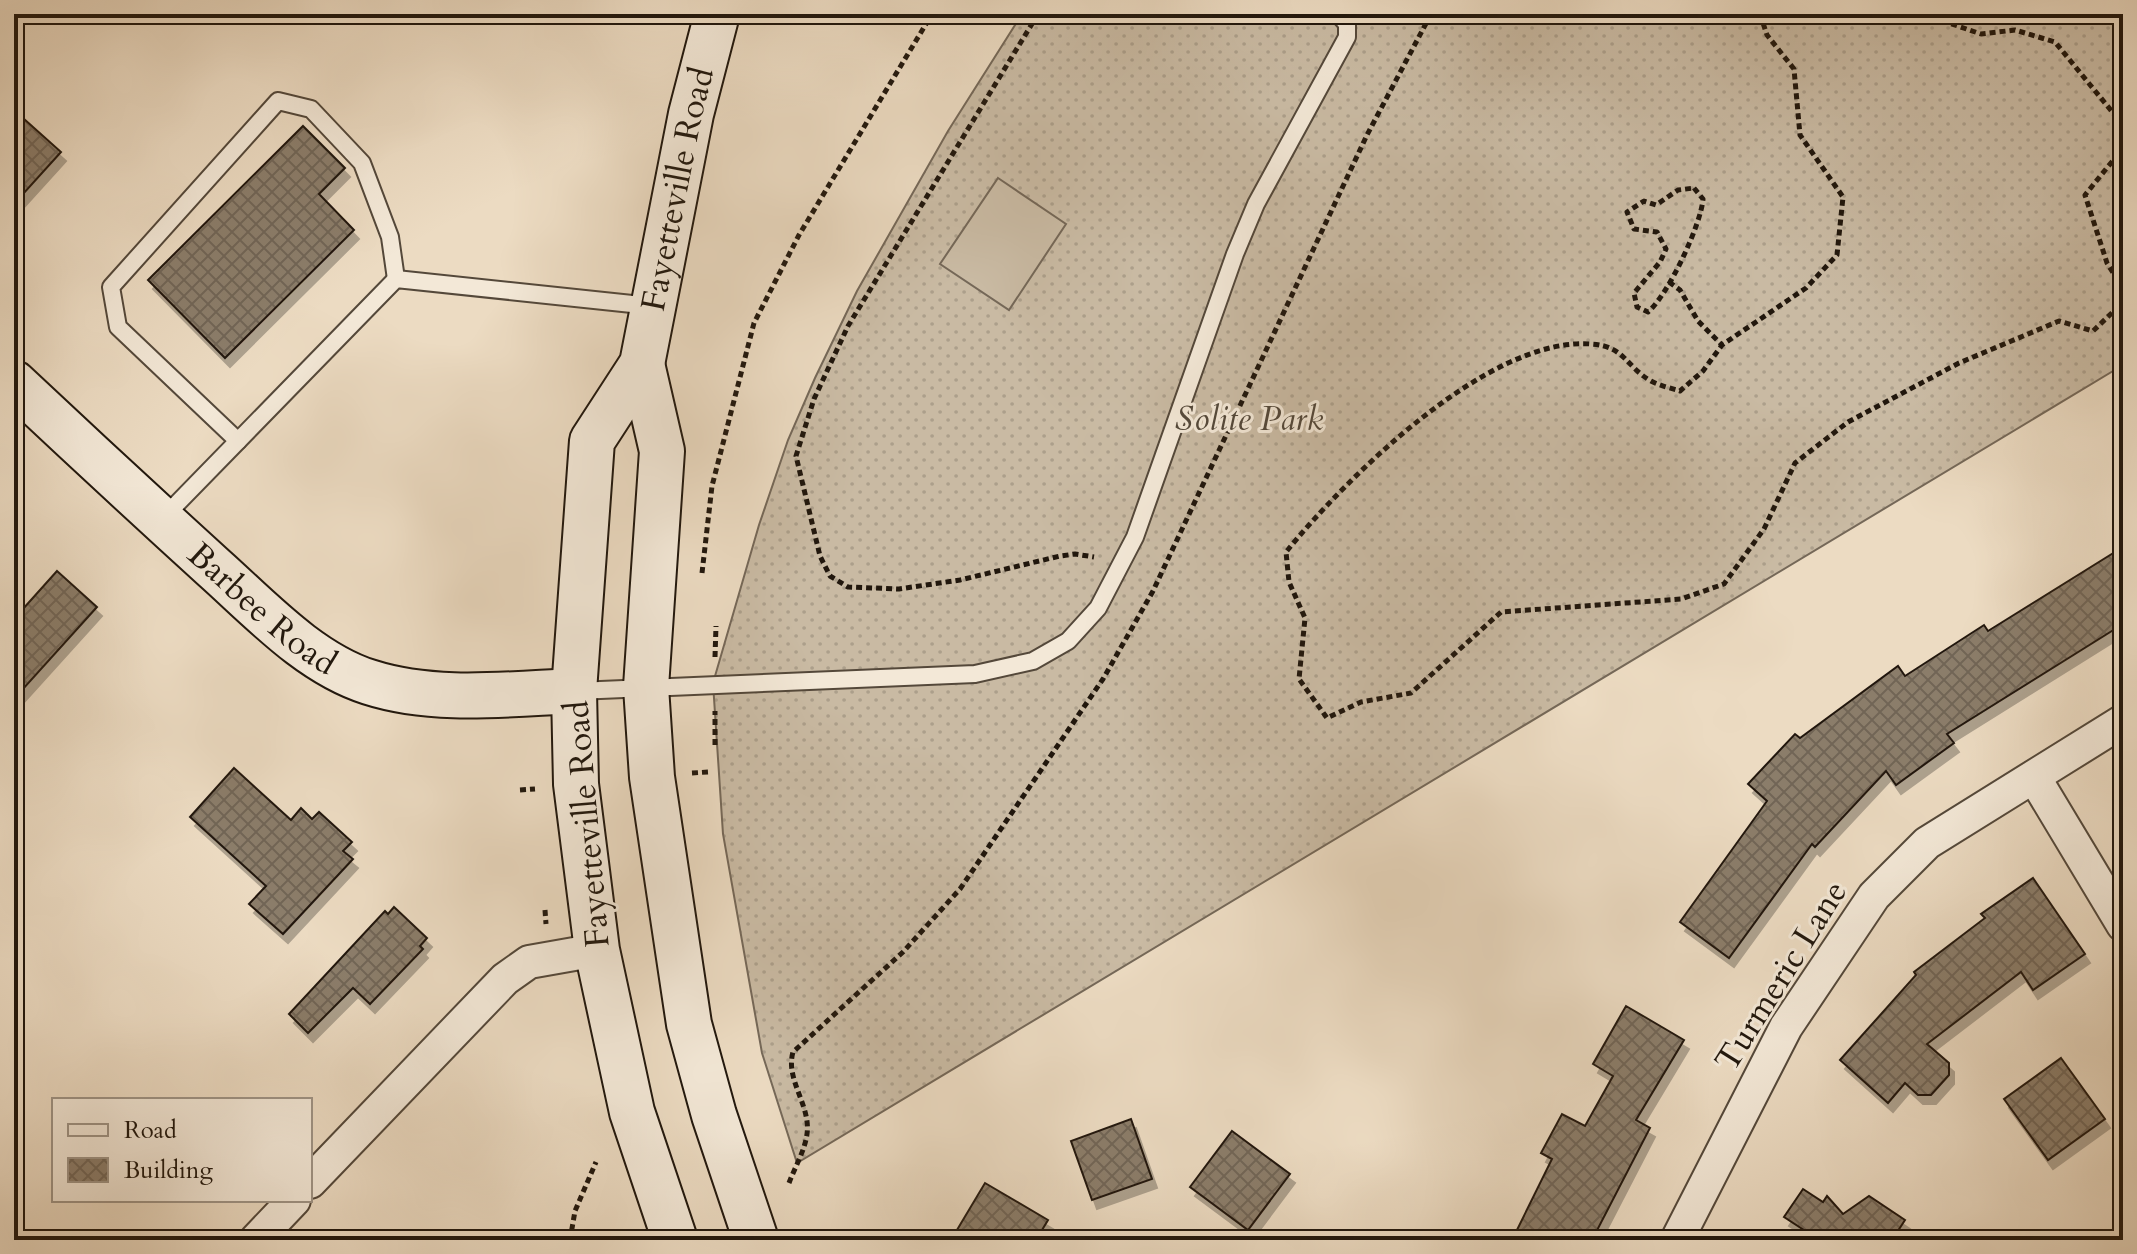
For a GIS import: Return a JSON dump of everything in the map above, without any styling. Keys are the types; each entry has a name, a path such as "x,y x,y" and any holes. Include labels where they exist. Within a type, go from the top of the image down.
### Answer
{"main road":[{"name":"Fayetteville Road","path":"675,1240 632,1112 597,950 576,784 574,691 592,441 642,364 691,114 717,14"},
{"name":"Fayetteville Road","path":"642,364 662,451 646,687 652,777 689,1024 714,1115 756,1240"},
{"name":"Barbee Road","path":"14,383 294,638 348,674 370,683 417,692 472,696 574,691"}],"street":[{"name":"Turmeric Lane","path":"1677,1240 1786,1027 1874,896 1927,843 2123,721"},
{"path":"2034,777 2123,925"},
{"path":"312,1180 505,979 529,962 597,950"},
{"path":"256,1240 292,1202"}],"lane":[{"path":"574,691 939,678 1022,665 1057,648 1079,630 1098,608 1144,511 1235,254 1256,204 1347,37 1347,24 1338,14"},
{"path":"238,441 118,327 111,287 278,101 311,109 362,163 390,237 396,279"},
{"path":"396,279 653,306"},
{"path":"161,520 396,279"}],"path":[{"path":"702,573 712,486 754,323 799,235 932,14"},
{"path":"1038,14 848,326 798,442 797,469 824,566 839,584 848,587 899,589 960,580 1075,554 1094,557 1118,570"},
{"path":"1760,14 1767,35 1794,69 1800,135 1843,197 1843,225 1837,255 1806,288 1722,345 1703,371 1680,391 1651,381 1616,348 1590,343 1542,349 1502,367 1427,414 1350,480 1286,552 1289,582 1305,618 1299,679 1327,718 1361,702 1411,693 1501,612 1681,599 1724,584 1764,529 1795,463 1848,422 1959,363 2059,321 2093,331 2116,309 2119,282 2107,263 2085,195 2119,153 2123,134"},
{"path":"1923,14 1981,34 2015,30 2055,42 2123,125"},
{"path":"1694,188 1703,199 1702,213 1669,282 1659,302 1648,312 1637,307 1634,293 1660,262 1666,249 1657,232 1634,229 1627,212 1644,201 1656,205 1678,190 1694,188"},
{"path":"1669,282 1680,290 1698,321 1722,345"},
{"path":"570,1240 575,1211 596,1162"}],"green space":[{"name":"Solite Park","path":"1022,14 2123,14 2123,365 797,1163 762,1053 723,834 713,683 759,525 788,440 815,378 857,291 948,131"},
{"path":"998,178 1066,224 1009,310 940,264"}],"building":[{"path":"14,110 61,152 14,204"},
{"path":"303,126 345,168 319,194 354,230 225,358 148,280"},
{"path":"2123,547 2123,624 1947,734 1954,743 1896,785 1886,771 1815,847 1812,844 1729,958 1680,922 1767,801 1748,784 1795,734 1800,738 1898,666 1905,676 1984,625 1988,631"},
{"path":"57,571 97,607 14,699 14,619"},
{"path":"234,768 291,820 301,808 312,819 319,812 352,842 343,851 353,859 283,934 249,904 266,886 190,817"},
{"path":"2033,878 2085,954 2033,990 2021,972 1927,1044 1949,1063 1949,1075 1931,1095 1918,1095 1905,1083 1888,1103 1840,1060 1916,975 1914,972 1985,918 1981,914"},
{"path":"394,907 427,938 420,946 423,949 370,1004 353,988 308,1033 289,1014 385,911 388,914"},
{"path":"1626,1006 1684,1040 1636,1120 1650,1128 1592,1240 1512,1240 1552,1159 1541,1153 1562,1114 1585,1126 1613,1076 1593,1064"},
{"path":"2061,1058 2105,1119 2048,1160 2004,1099"},
{"path":"1131,1119 1152,1179 1092,1200 1071,1141"},
{"path":"1232,1131 1290,1174 1248,1230 1190,1187"},
{"path":"985,1183 1048,1220 1036,1240 951,1240"},
{"path":"1803,1189 1823,1202 1827,1196 1843,1214 1869,1196 1905,1220 1892,1240 1807,1240 1813,1236 1784,1217"}]}
